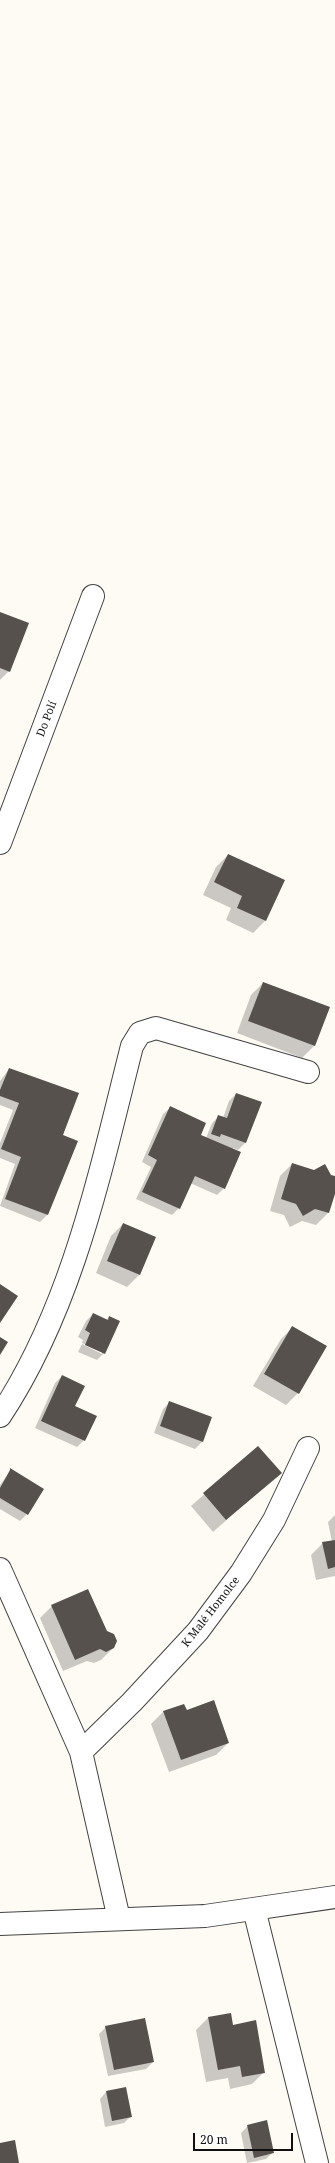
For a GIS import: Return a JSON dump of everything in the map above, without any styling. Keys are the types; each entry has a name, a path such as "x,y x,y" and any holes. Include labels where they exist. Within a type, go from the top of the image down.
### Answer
{"street":[{"name":"Do Polí","path":"0,843 93,596"},
{"path":"0,1416 14,1395 58,1305 94,1197 132,1046 140,1033 156,1028 308,1072"},
{"name":"K Malé Homolce","path":"81,1752 132,1702 198,1631 241,1574 274,1520 308,1448"},
{"path":"0,1569 81,1752 119,1920"},
{"path":"0,1924 205,1916 335,1897"},
{"path":"254,1909 317,2163"}],"building":[{"path":"0,612 29,623 10,672 0,668"},
{"path":"228,854 285,880 266,921 237,908 242,896 214,882"},
{"path":"263,982 330,1007 315,1046 248,1021"},
{"path":"9,1068 79,1093 63,1135 78,1141 48,1215 5,1199 21,1157 1,1149 19,1103 0,1096 0,1090"},
{"path":"236,1093 262,1102 246,1143 221,1134 220,1137 211,1134 218,1115 227,1118"},
{"path":"170,1106 206,1123 201,1135 241,1152 225,1189 195,1176 180,1209 142,1192 157,1160 148,1155"},
{"path":"292,1163 314,1170 325,1164 331,1175 335,1176 335,1194 329,1213 315,1209 303,1216 296,1204 281,1199"},
{"path":"123,1223 156,1237 140,1275 107,1261"},
{"path":"0,1284 18,1296 0,1323"},
{"path":"93,1313 108,1320 109,1316 120,1321 105,1354 85,1345 90,1333 85,1330"},
{"path":"292,1326 327,1346 299,1394 264,1374"},
{"path":"0,1337 8,1342 0,1355"},
{"path":"62,1375 85,1386 75,1406 97,1416 85,1441 41,1421"},
{"path":"169,1401 212,1417 203,1442 160,1426"},
{"path":"258,1446 282,1473 226,1520 203,1493"},
{"path":"10,1468 44,1489 28,1515 0,1498 0,1488"},
{"path":"335,1540 335,1567 328,1569 322,1542"},
{"path":"88,1589 107,1631 114,1634 117,1641 114,1648 106,1652 100,1649 75,1660 51,1605"},
{"path":"214,1700 229,1743 181,1760 163,1711 184,1704 187,1710"},
{"path":"231,2013 233,2025 256,2020 265,2073 242,2077 240,2066 218,2070 208,2017"},
{"path":"145,2018 154,2062 114,2070 105,2026"},
{"path":"126,2087 132,2117 112,2121 106,2091"},
{"path":"267,2120 274,2153 254,2158 247,2125"},
{"path":"15,2140 19,2163 0,2163 0,2143"}]}
